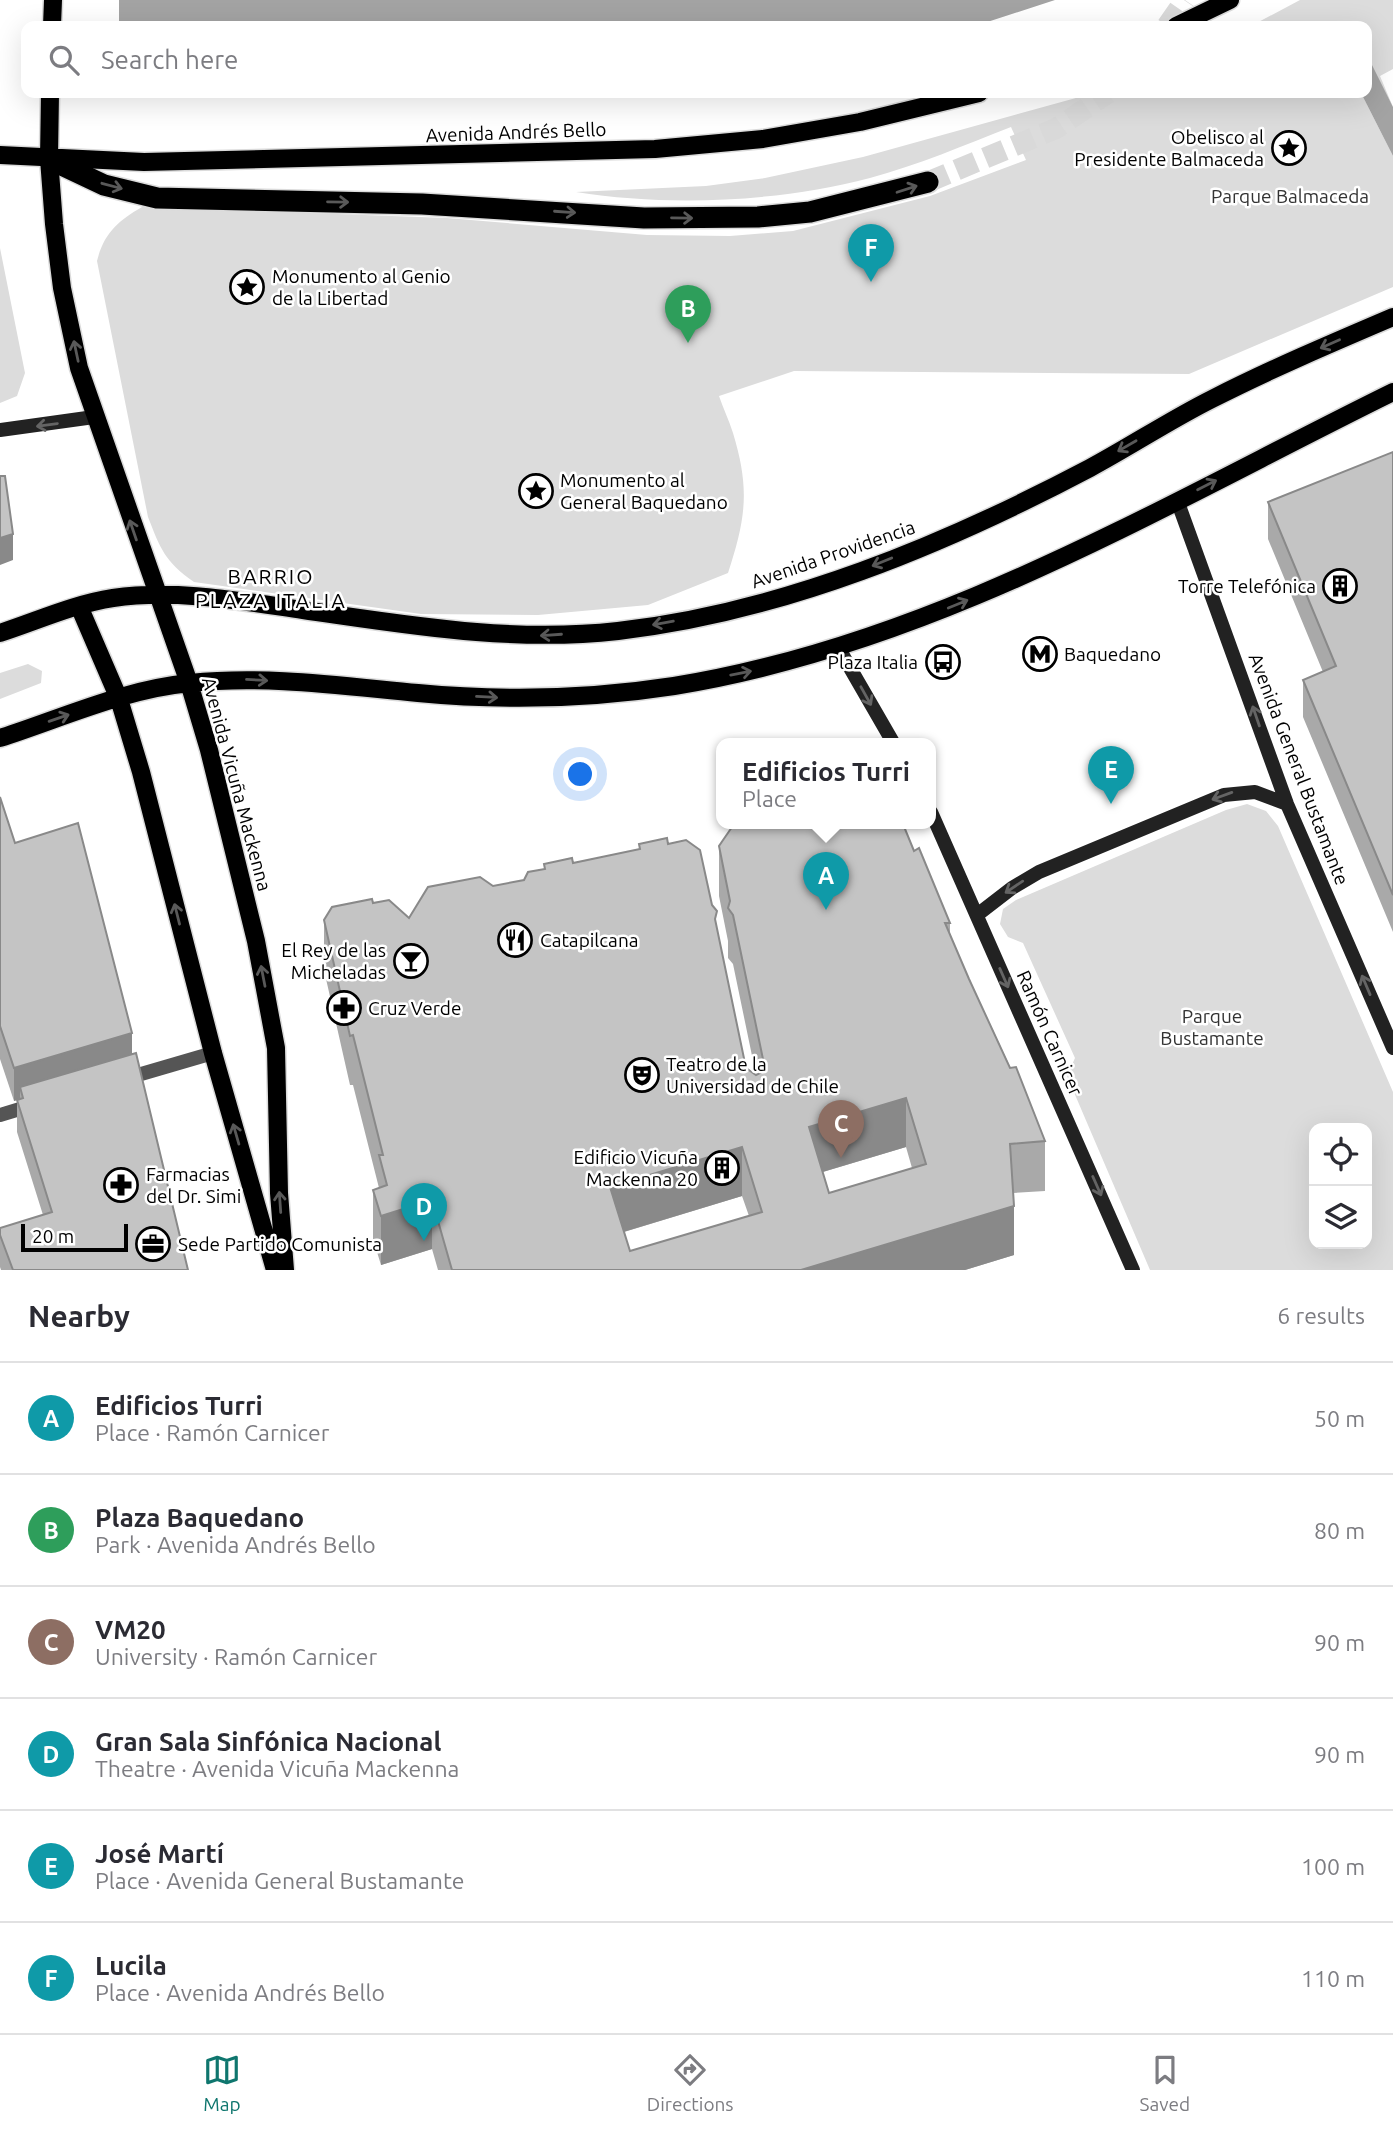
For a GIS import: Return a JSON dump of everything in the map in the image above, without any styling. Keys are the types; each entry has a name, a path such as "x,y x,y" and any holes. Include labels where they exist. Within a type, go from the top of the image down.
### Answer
{"highway":[{"path":"50,159 104,185 157,198 422,204 644,218 708,219 810,212 928,182"}],"main road":[{"path":"52,21 53,0"},
{"path":"1186,21 1230,0"},
{"name":"Avenida Vicuña Mackenna","path":"50,98 50,159 62,288 79,368 156,595 189,683 250,915 273,1023 285,1270"},
{"name":"Avenida Andrés Bello","path":"0,155 157,162 654,149 763,139 859,122 958,98"},
{"name":"Avenida Providencia","path":"0,633 111,598 156,595 215,597 453,633 530,637 620,631 715,613 816,586 990,517 1089,468 1209,401 1393,317"},
{"path":"0,738 148,689 189,683 243,679 444,695 569,697 674,686 760,669 838,647 1036,571 1393,392"},
{"path":"0,430 94,417"},
{"name":"Avenida General Bustamante","path":"1177,500 1287,803 1393,1048"},
{"path":"79,606 119,699 141,772 213,1053 275,1270"},
{"path":"838,647 891,738"},
{"path":"976,915 1039,872 1224,795 1255,792 1287,803"},
{"name":"Ramón Carnicer","path":"936,823 1133,1270"}],"street":[{"path":"105,1085 213,1053"},
{"path":"0,1115 52,1100"}],"green space":[{"path":"1300,0 1393,0 1393,69 1380,76 1393,107 1372,67 1372,21 1260,21"},
{"name":"Parque Balmaceda","path":"1076,98 1364,98 1393,156 1393,287 1189,374 794,371 719,396 738,453 744,487 739,536 728,573 648,605 538,615 421,614 194,582 176,568 160,546 148,517 97,261 113,229 142,207 447,218 647,235 730,236 793,231 930,196 1026,160 1011,127 888,173 798,192 724,200 649,200 576,192 706,186 765,178 863,157"},
{"path":"0,248 25,373 17,396 0,403"},
{"path":"28,664 42,671 41,683 0,699 0,673"},
{"name":"Parque Bustamante","path":"1247,804 1266,811 1278,826 1393,1092 1393,1270 1150,1270 1067,1076 1075,1058 1023,943 1008,937 1000,924 1003,909 1016,900 1226,810"}],"shaded area":[{"path":"0,0 1055,0 990,21 57,21"},
{"path":"1372,65 1393,107 1393,156 1364,98 1372,98"}],"pier":[{"path":"0,0 119,0 119,21 39,21 0,10"}],"building":[{"path":"1393,452 1393,895 1303,680 1336,666 1268,502"},
{"path":"0,476 5,476 13,534 0,538"},
{"path":"0,797 15,843 78,823 132,1033 14,1068 0,1026"},
{"path":"731,829 905,829 914,851 919,848 950,923 945,923 969,979 1010,1068 1016,1067 1045,1141 1010,1144 1014,1206 801,1270 452,1270 432,1200 381,1216 373,1190 387,1185 379,1155 383,1155 353,1035 350,1036 324,920 332,907 372,899 373,903 389,900 409,918 428,887 480,877 493,886 524,880 528,872 545,869 544,864 572,858 573,863 640,849 639,844 667,838 668,844 686,840 700,850 712,905 717,911 715,919 746,1068 756,1075 762,1072 764,1064 733,915 728,908 730,901 719,846","holes":["906,1098 926,1164 829,1193 809,1127","742,1147 762,1212 630,1251 610,1187"]},
{"path":"136,1053 188,1270 13,1270 0,1228 52,1212 17,1100 23,1098 20,1087"}],"tunnel":[{"path":"1170,21 1185,0"},
{"path":"928,182 1057,128 1101,98"}],"place":[{"name":"Obelisco al Presidente Balmaceda","path":"1289,148"},
{"name":"Lucila","path":"871,282"},
{"name":"Monumento al Genio de la Libertad","path":"247,287"},
{"name":"Plaza Baquedano","path":"688,343"},
{"name":"Monumento al General Baquedano","path":"536,491"},
{"name":"Torre Telefónica","path":"1340,586"},
{"name":"Baquedano","path":"1040,654"},
{"name":"Plaza Italia","path":"943,662"},
{"name":"José Martí","path":"1111,804"},
{"name":"Edificios Turri","path":"826,910"},
{"name":"Catapilcana","path":"515,940"},
{"name":"El Rey de las Micheladas","path":"411,961"},
{"name":"Cruz Verde","path":"344,1008"},
{"name":"Teatro de la Universidad de Chile","path":"642,1075"},
{"name":"VM20","path":"841,1158"},
{"name":"Edificio Vicuña Mackenna 20","path":"722,1168"},
{"name":"Farmacias del Dr. Simi","path":"121,1185"},
{"name":"Gran Sala Sinfónica Nacional","path":"424,1241"},
{"name":"Sede Partido Comunista","path":"153,1244"}],"district":[{"name":"BARRIO PLAZA ITALIA","path":"271,588"}]}
